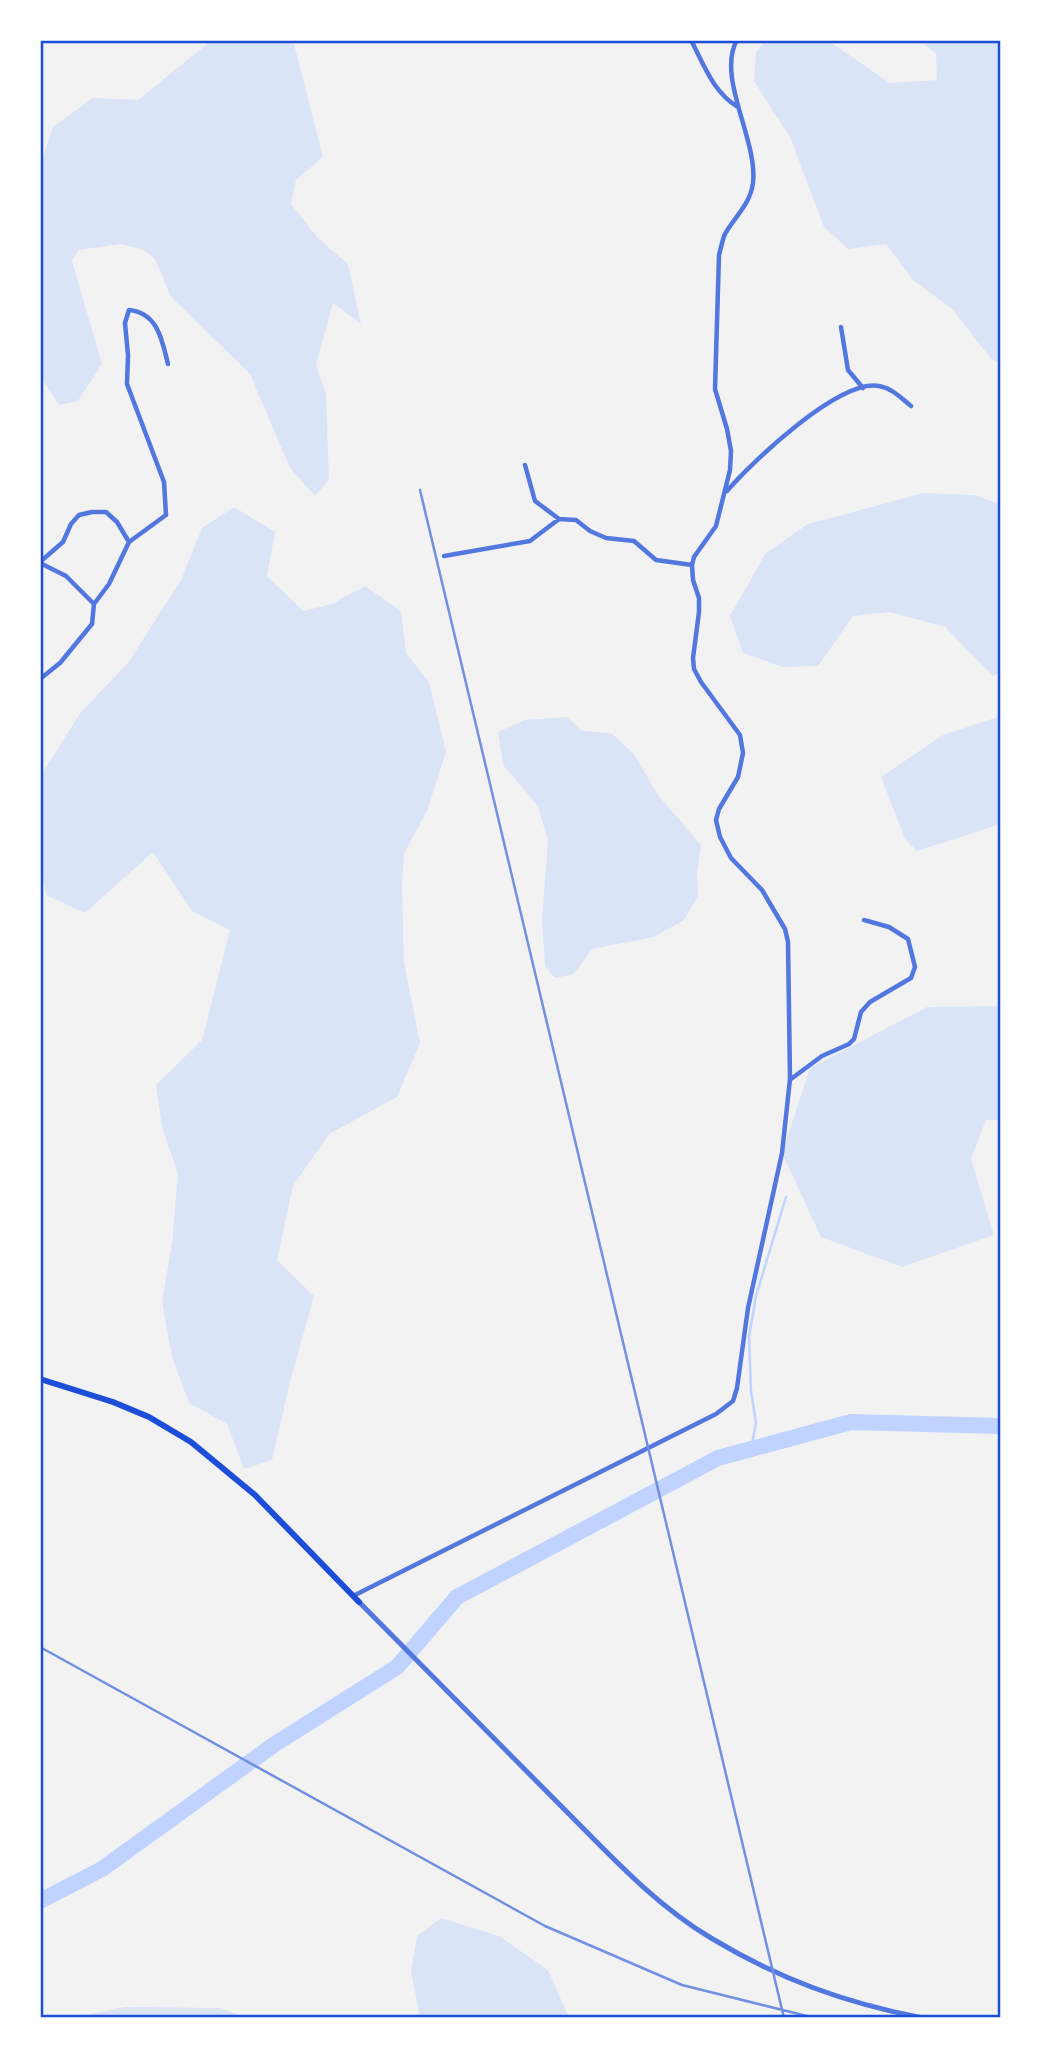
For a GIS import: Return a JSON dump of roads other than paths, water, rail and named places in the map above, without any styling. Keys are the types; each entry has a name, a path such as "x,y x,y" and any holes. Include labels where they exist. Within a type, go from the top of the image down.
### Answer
{"main road":[{"path":"40,1379 149,1417 191,1442 255,1495 359,1602"}],"street":[{"path":"691,40 714,85 727,101 738,107"},
{"path":"353,1595 716,1414 733,1401 737,1388 754,1279 782,1153 790,1079 789,961 785,929 762,891 731,859 720,837 716,820 719,809 738,777 743,753 740,736 694,669 693,657 699,598 693,580 692,565 694,557 716,526 730,470 731,452 715,389 719,255 724,237 749,198 753,181 745,124 738,107 730,57 737,40"},
{"path":"40,679 60,663 92,624 94,604 109,584 130,542 166,516 164,482 127,384 125,323 129,310 138,311 158,327 168,363"},
{"path":"841,327 848,370 863,388"},
{"path":"726,492 746,468 824,404 876,385 889,388 911,406"},
{"path":"525,466 535,501 559,519 576,520 590,531 606,538 634,541 656,560 692,565"},
{"path":"94,604 66,576 40,562 63,542 71,524 79,516 92,512 106,512 117,522 130,542"},
{"path":"444,556 530,541 559,519"},
{"path":"790,1079 822,1056 849,1044 854,1039 861,1012 870,1002 911,978 915,967 908,939 889,927 864,920"},
{"path":"359,1602 612,1857 668,1908 709,1937 760,1965 814,1989 871,2008 923,2018"}],"waterway":[{"path":"751,1449 756,1423 751,1391 749,1337 756,1296 786,1197"},
{"path":"40,1901 102,1869 275,1744 397,1667 457,1597 718,1458 851,1422 1001,1426"}],"railway":[{"path":"420,490 784,2018"},
{"path":"40,1647 545,1926 682,1985 815,2018"}]}
